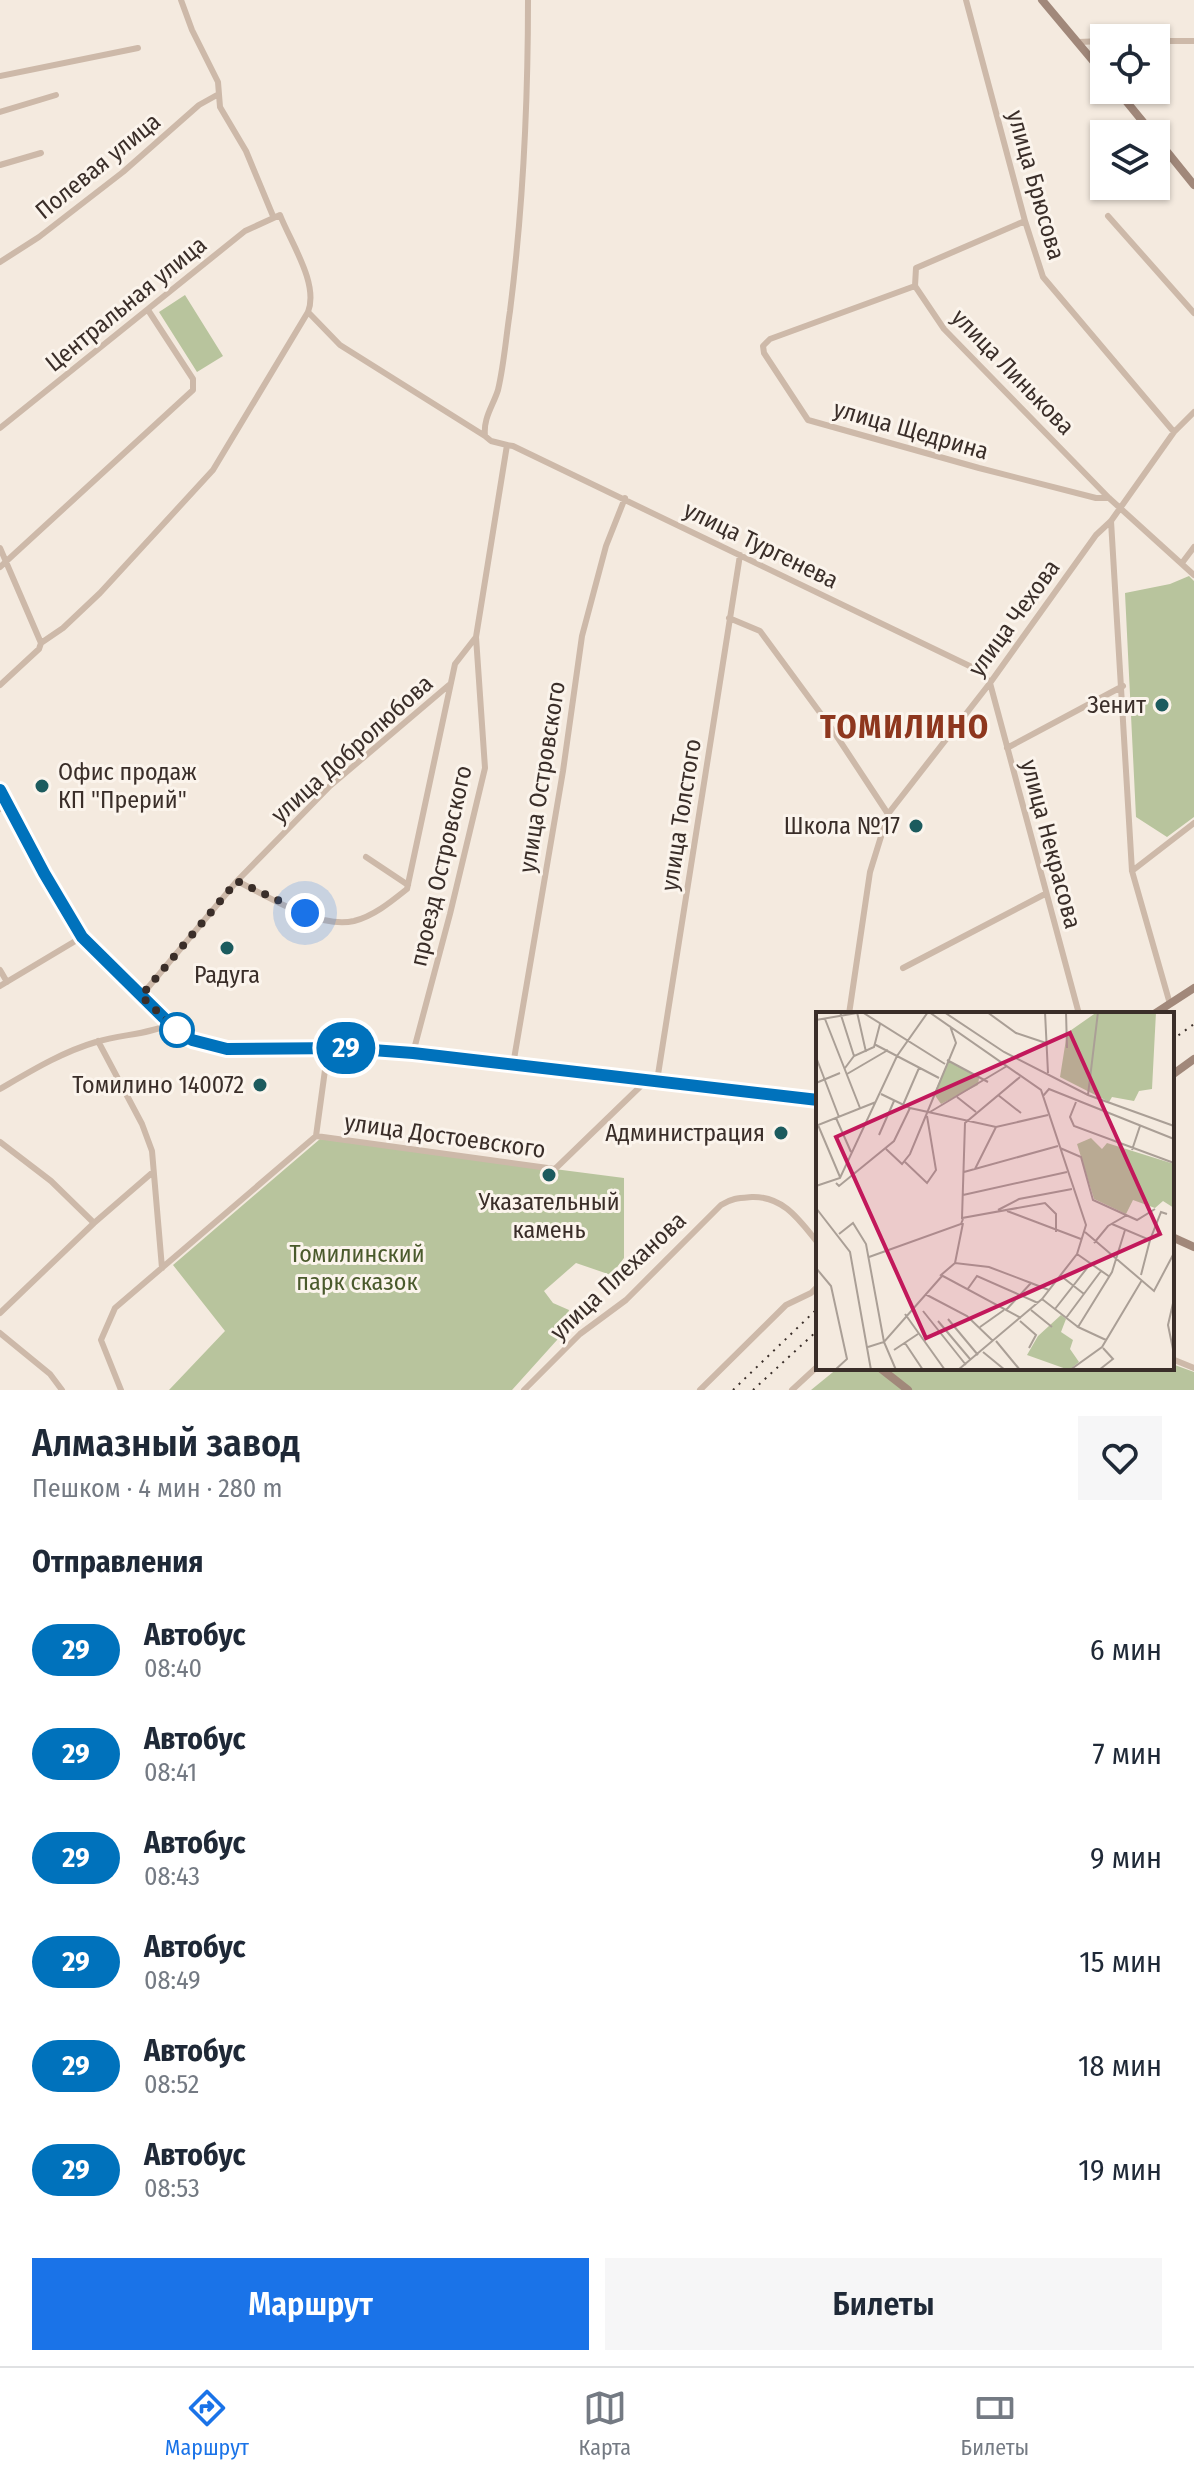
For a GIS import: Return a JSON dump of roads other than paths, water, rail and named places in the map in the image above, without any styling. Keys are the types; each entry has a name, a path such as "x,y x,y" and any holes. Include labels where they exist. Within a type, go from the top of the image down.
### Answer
{"main road":[{"path":"1042,0 1090,57"},
{"path":"1128,104 1141,120"},
{"path":"1170,156 1194,185"},
{"path":"0,790 4,807 82,937 171,1026 192,1040 214,1047 263,1050 328,1048 413,1053 816,1100"},
{"path":"1157,1012 1194,988"},
{"path":"1174,1074 1194,1059"},
{"path":"1174,1238 1194,1247"},
{"path":"883,1370 908,1390"}],"street":[{"path":"0,685 39,649 41,643 63,628 100,593 213,470 308,312 312,295 309,280 246,151 220,107 218,82 181,0"},
{"path":"485,436 487,415 497,392 521,208 528,99 528,0"},
{"name":"улица Брюсова","path":"966,0 1043,277 1174,432"},
{"path":"1170,41 1194,41"},
{"path":"1078,42 1090,42"},
{"path":"0,76 138,48"},
{"path":"0,112 56,95"},
{"name":"Полевая улица","path":"0,262 39,237 123,172 199,105 217,95"},
{"path":"0,165 41,153"},
{"name":"Центральная улица","path":"0,428 245,231 276,216"},
{"path":"1108,216 1194,313"},
{"path":"915,286 916,268 1025,221"},
{"name":"улица Линькова","path":"915,286 944,329 1109,498 1194,575"},
{"name":"улица Щедрина","path":"915,286 770,339 763,346 764,353 808,420 993,472 1096,498 1109,498"},
{"path":"3,565 193,390 193,379 148,310"},
{"name":"улица Тургенева","path":"308,312 340,345 491,441 510,445 625,498 980,671 990,683"},
{"name":"улица Чехова","path":"888,814 990,683 1174,432 1194,412"},
{"path":"449,685 455,664 476,637 510,445"},
{"name":"улица Островского","path":"513,1065 563,771 582,636 606,546 625,498"},
{"path":"1111,521 1132,871 1170,1004"},
{"path":"1182,563 1194,547"},
{"path":"0,548 3,565 41,643"},
{"name":"улица Толстого","path":"657,1081 740,555"},
{"path":"729,618 760,631 832,729 888,814 870,872 849,1012"},
{"name":"проезд Островского","path":"413,1053 485,768 476,637"},
{"name":"улица Некрасова","path":"990,683 1078,1012"},
{"name":"улица Добролюбова","path":"141,996 237,881 330,786 449,685"},
{"name":"улица Добролюбова","path":"408,885 447,709 449,685"},
{"path":"1007,748 1123,686"},
{"path":"1132,871 1194,823"},
{"path":"237,881 328,922 355,920 386,906 408,885 366,857"},
{"path":"903,968 1045,894"},
{"path":"0,970 3,984 82,937"},
{"path":"0,1089 55,1058 98,1041 171,1026"},
{"path":"98,1041 142,1124 152,1151 162,1268"},
{"path":"316,1136 328,1048"},
{"name":"улица Достоевского","path":"121,1390 101,1340 115,1308 316,1136 555,1169 647,1080"},
{"path":"0,1142 51,1181 94,1223"},
{"path":"0,1313 94,1223 153,1172"},
{"name":"улица Плеханова","path":"524,1390 580,1334 626,1300 721,1205 732,1198 762,1197 776,1201 792,1211 816,1241"},
{"path":"700,1390 786,1305 816,1288"},
{"path":"0,1333 50,1374 62,1390"},
{"path":"1174,1360 1194,1368"},
{"path":"792,1390 816,1368"}],"railway":[{"path":"1174,1039 1194,1024"},
{"path":"733,1390 816,1310"},
{"path":"753,1390 816,1332"}],"place":[{"name":"Зенит","path":"1162,705"},
{"name":"Офис продаж КП \"Прерий\"","path":"42,786"},
{"name":"Школа №17","path":"916,826"},
{"name":"Радуга","path":"227,948"},
{"name":"Томилино 140072","path":"260,1085"},
{"name":"Администрация","path":"781,1133"},
{"name":"Указательный камень","path":"549,1175"}],"district":[{"name":"ТОМИЛИНО","path":"905,727"}],"park label":[{"name":"Томилинский парк сказок","path":"357,1268"}]}
